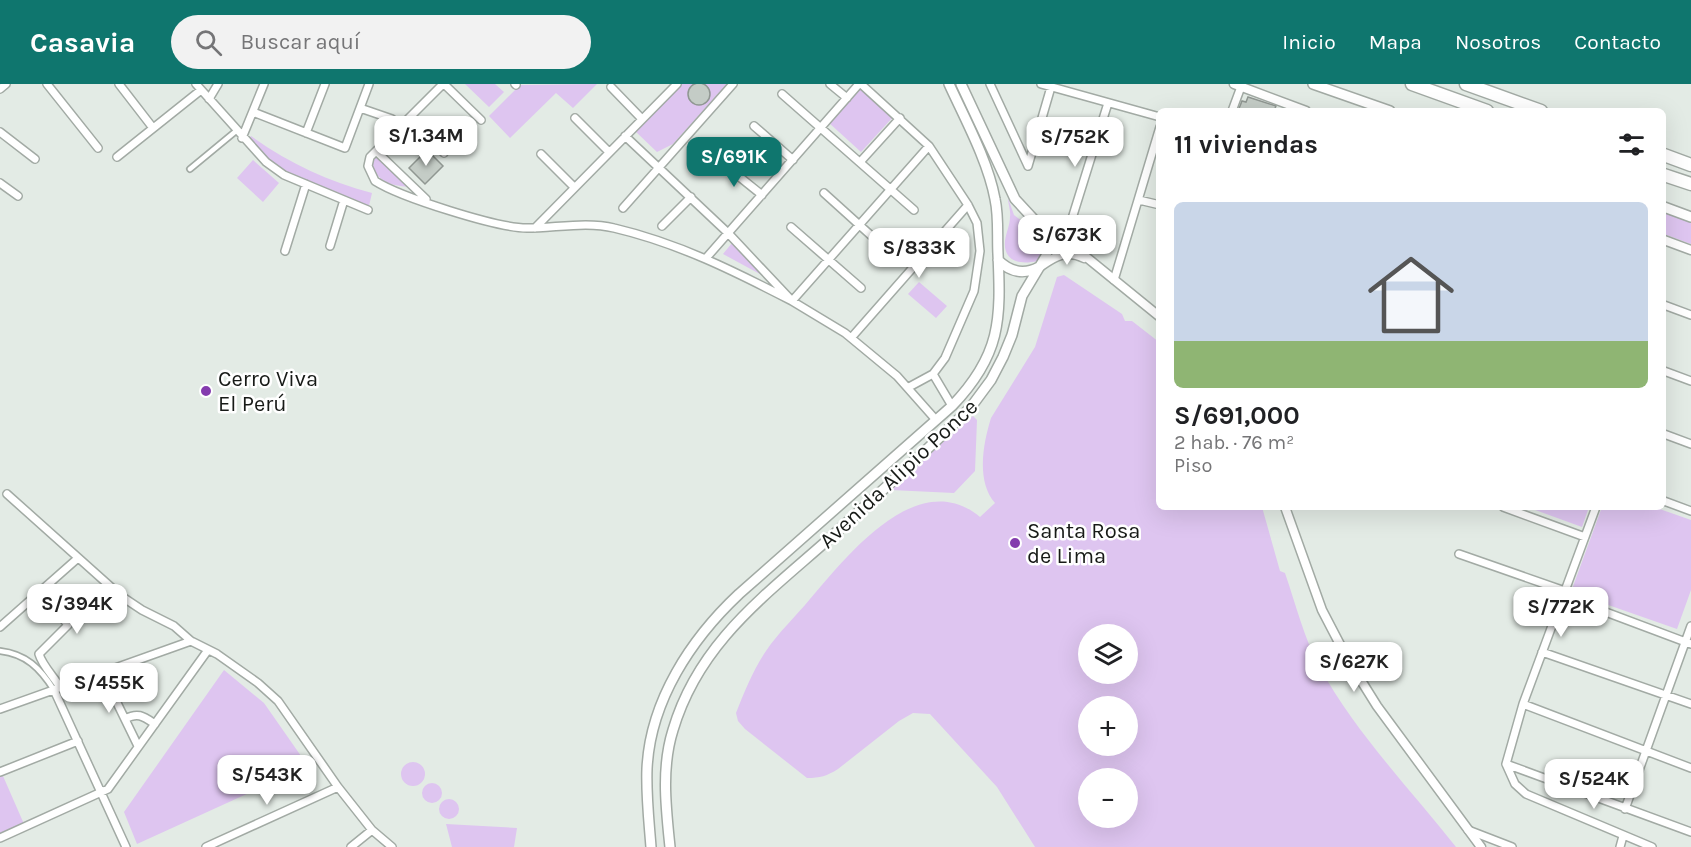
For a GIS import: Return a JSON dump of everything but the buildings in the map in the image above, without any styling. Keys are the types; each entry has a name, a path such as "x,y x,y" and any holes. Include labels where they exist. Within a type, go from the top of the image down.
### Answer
{"highway":[{"path":"1412,84 1479,108"},
{"path":"1466,84 1533,108"},
{"path":"1476,84 1500,96"},
{"path":"1666,156 1691,165"},
{"path":"1666,175 1691,184"}],"main road":[{"name":"Avenida Alipio Ponce","path":"651,847 647,769 654,725 691,648 718,614 952,406 975,381 994,343 1000,293 995,198 969,126 949,84"},
{"name":"Avenida Alipio Ponce","path":"670,847 665,782 672,732 682,702 696,674 731,627 971,407 991,380 1003,357 1012,335 1022,296 1046,256 1047,239 1040,226 1015,200 961,84"},
{"path":"1313,84 1381,108"},
{"path":"1666,208 1691,217"},
{"path":"998,260 1010,270 1018,272 1040,267"},
{"path":"718,614 731,627"}],"street":[{"path":"0,89 6,84"},
{"path":"47,84 98,148"},
{"path":"119,84 153,128"},
{"path":"209,99 218,84"},
{"path":"242,138 264,84"},
{"path":"306,133 325,84"},
{"path":"253,112 345,148 369,84"},
{"path":"481,120 443,84 370,158 368,166 375,181 429,202 492,222 535,228 594,225 613,227 707,257 792,301 851,338 909,387 936,420"},
{"path":"623,208 733,84"},
{"path":"830,84 847,98"},
{"path":"707,257 860,84 929,146 968,204 979,231 980,250 974,291 945,358 933,374 909,387"},
{"path":"990,84 1028,166 1051,87"},
{"path":"1041,84 1061,87 1156,116"},
{"path":"535,228 674,85"},
{"path":"1233,108 1239,85 1298,108"},
{"path":"117,157 198,87 266,162 284,175 368,210"},
{"path":"611,87 642,118"},
{"path":"782,93 914,210"},
{"path":"1065,241 1108,103"},
{"path":"360,108 392,119"},
{"path":"409,118 444,153"},
{"path":"575,118 609,152"},
{"path":"861,161 900,118"},
{"path":"754,126 793,160"},
{"path":"190,170 236,131"},
{"path":"0,132 35,159"},
{"path":"625,136 728,233 792,301"},
{"path":"1114,280 1156,141"},
{"path":"792,301 929,146"},
{"path":"376,151 429,202"},
{"path":"541,154 574,187"},
{"path":"722,162 762,195"},
{"path":"0,183 18,196"},
{"path":"285,251 306,184"},
{"path":"824,193 886,249"},
{"path":"662,226 691,197"},
{"path":"330,246 344,200"},
{"path":"1139,200 1156,204"},
{"path":"851,338 968,204"},
{"path":"1034,219 1156,314"},
{"path":"791,227 861,288"},
{"path":"1666,241 1691,250"},
{"path":"1040,267 1054,257 1070,253 1094,264"},
{"path":"1666,306 1691,315"},
{"path":"1666,372 1691,381"},
{"path":"933,374 952,406"},
{"path":"1666,435 1691,444"},
{"path":"7,494 121,596 142,610 174,626 191,641 258,683 278,701 338,787 372,830 391,847"},
{"path":"1666,502 1691,511"},
{"path":"1287,510 1322,610 1347,658 1377,706 1481,847"},
{"path":"1511,510 1585,537"},
{"path":"1595,510 1523,704 1506,764 1515,784 1526,794 1652,847"},
{"path":"1459,554 1688,643"},
{"path":"0,627 78,558"},
{"path":"41,591 68,625 39,654 40,658 50,669 78,741 126,847"},
{"path":"1625,809 1666,695 1688,643 1691,626"},
{"path":"0,709 191,641"},
{"path":"0,838 108,789 208,650"},
{"path":"0,651 27,659 41,670 57,688"},
{"path":"1542,652 1691,704"},
{"path":"102,672 138,746"},
{"path":"1523,704 1691,768"},
{"path":"125,719 132,715 142,715 155,723"},
{"path":"0,772 78,741"},
{"path":"1506,764 1691,832"},
{"path":"207,847 338,787"},
{"path":"351,847 372,830"},
{"path":"1468,830 1512,847"},
{"path":"1620,847 1623,836"}],"shaded area":[{"path":"465,84 495,84 504,92 489,107"},
{"path":"597,84 573,108 556,93 510,138 489,116 520,85"},
{"path":"679,84 727,84 673,144 657,152 635,131"},
{"path":"859,87 893,117 861,152 828,122"},
{"path":"251,136 279,155 309,170 372,193 368,210 284,175 247,143"},
{"path":"378,155 408,187 391,184 378,176 372,165 374,157"},
{"path":"253,160 279,183 263,202 237,178"},
{"path":"1008,198 1014,215 1041,236 1044,250 1037,261 1019,262 1007,254 1005,241 1010,215"},
{"path":"1666,211 1691,220 1691,244 1666,235"},
{"path":"732,243 769,279 723,254"},
{"path":"1064,275 1122,314 1125,321 1132,321 1156,340 1156,510 1263,510 1280,571 1285,573 1305,633 1320,668 1367,738 1456,847 1035,847 997,787 930,714 913,713 899,721 838,769 812,778 807,778 745,729 738,721 736,713 766,651 825,581 864,540 886,522 909,509 932,502 956,504 980,517 995,503 985,484 983,473 984,451 991,418 1035,347 1057,277"},
{"path":"919,282 947,306 936,318 908,294"},
{"path":"973,416 977,420 975,471 954,493 891,490 891,487"},
{"path":"1535,510 1588,510 1582,527"},
{"path":"1601,510 1663,510 1691,520 1691,590 1677,629 1571,592"},
{"path":"224,670 264,703 308,766 137,844 124,812"},
{"path":"413,762 418,763 424,769 424,779 418,785 413,786 408,785 402,779 401,774 402,769 408,763"},
{"path":"3,776 24,824 0,835 0,777"},
{"path":"432,783 439,786 442,793 439,800 432,803 425,800 422,793 425,786"},
{"path":"445,799 453,799 459,805 459,813 453,819 445,819 439,813 439,805"},
{"path":"446,824 517,828 514,847 452,847"}],"place":[{"name":"Cerro Viva El Perú","path":"206,391"},
{"name":"Santa Rosa de Lima","path":"1015,543"}]}
